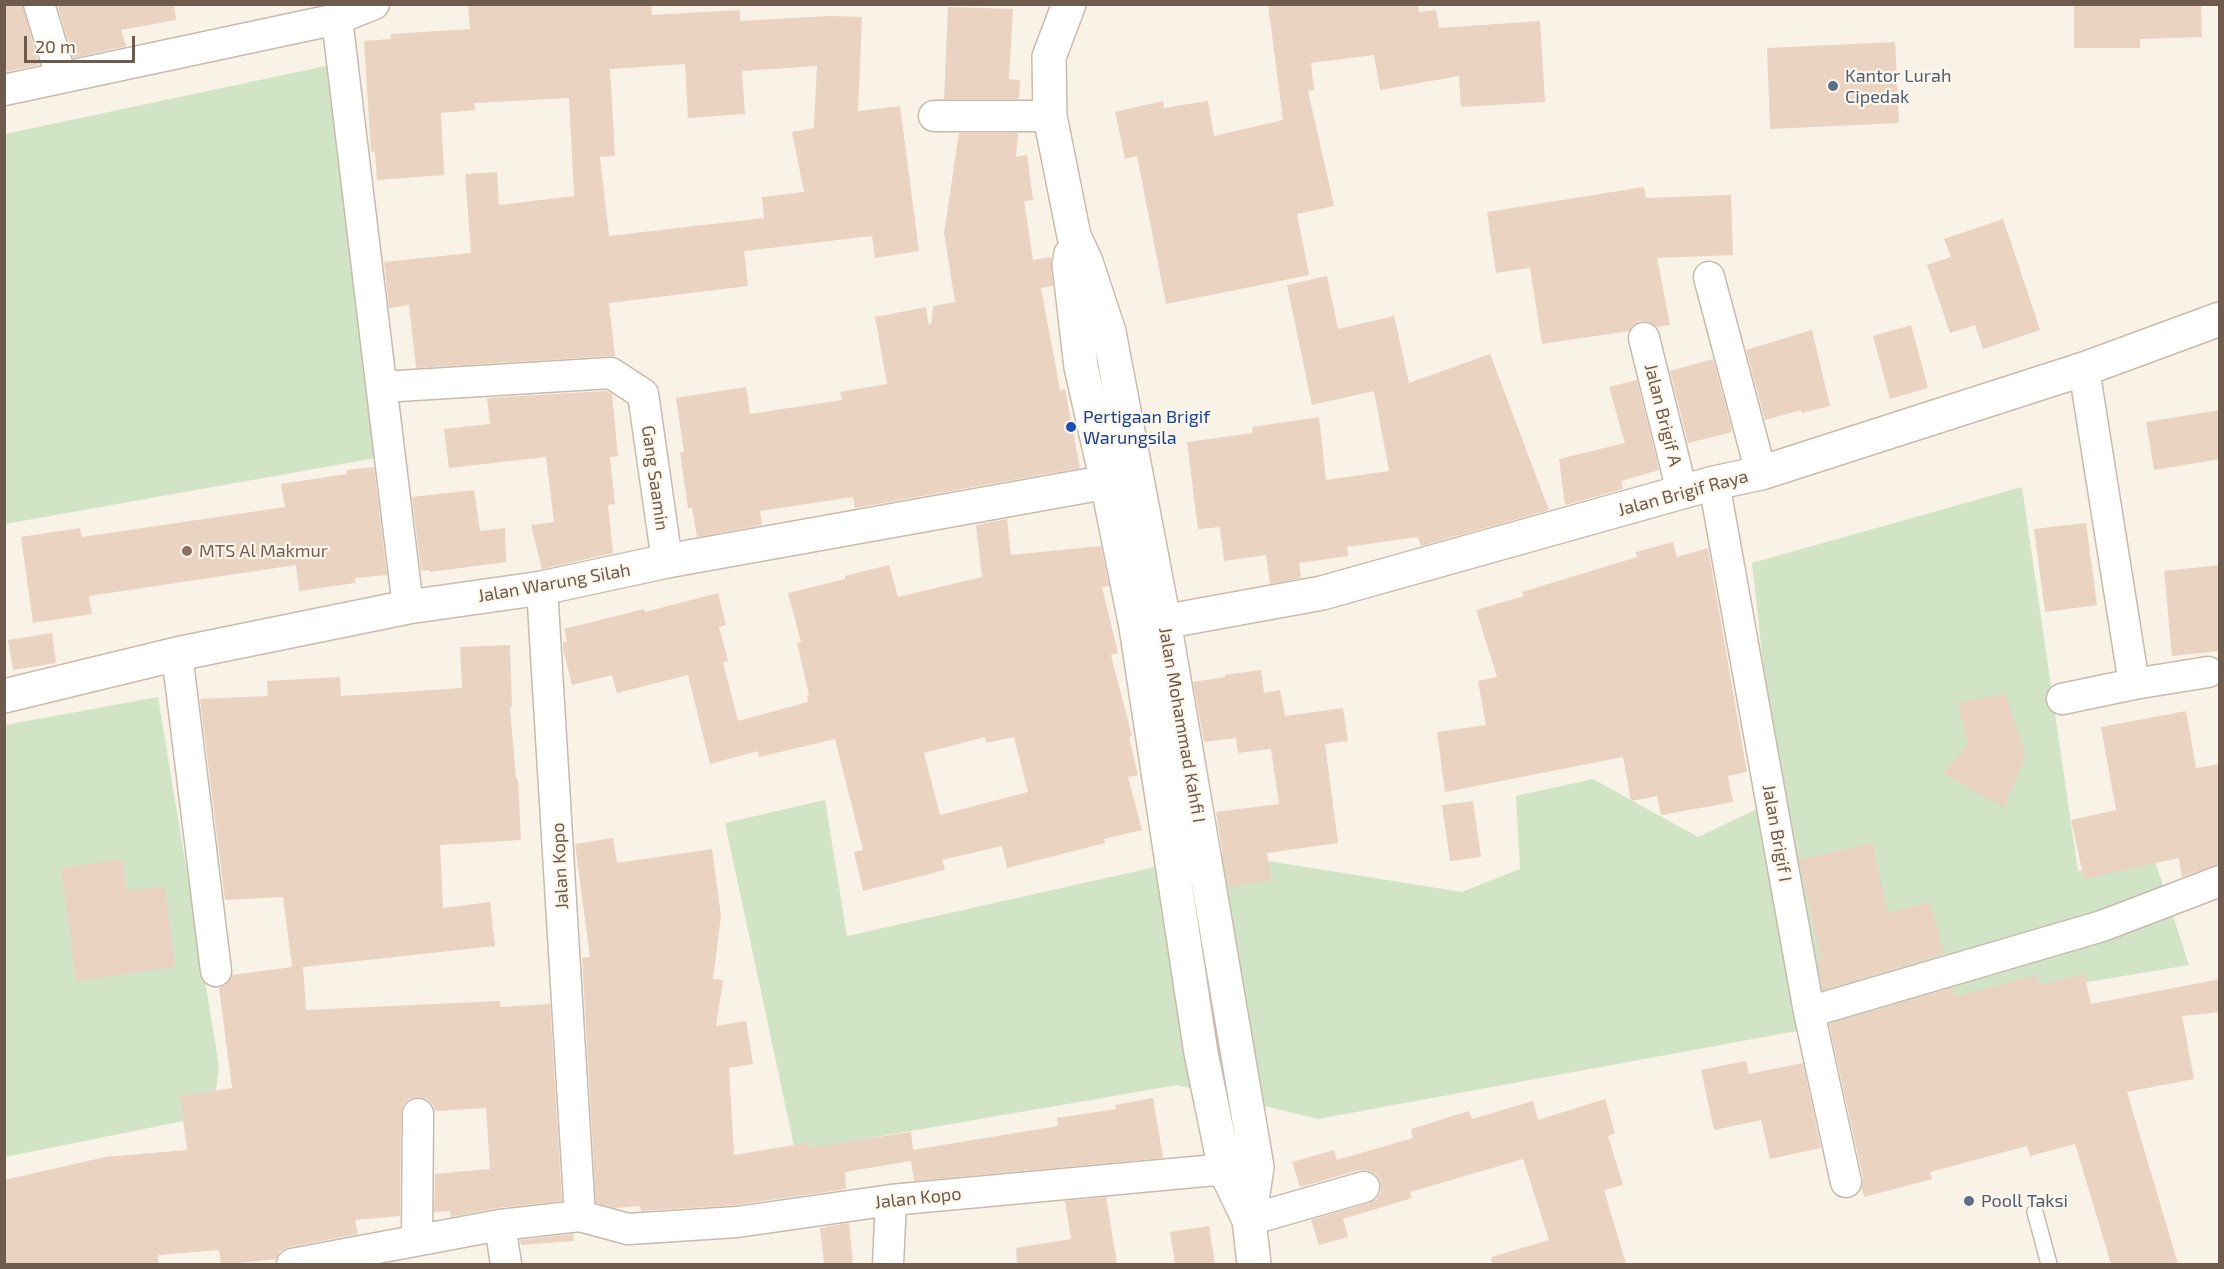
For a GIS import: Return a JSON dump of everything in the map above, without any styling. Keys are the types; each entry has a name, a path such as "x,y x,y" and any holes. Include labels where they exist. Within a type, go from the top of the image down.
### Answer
{"main road":[{"name":"Jalan Mohammad Kahfi I","path":"1069,4 1049,57 1050,116 1074,236 1086,262 1109,332 1150,624 1201,1053 1225,1170 1249,1220"},
{"name":"Jalan Mohammad Kahfi I","path":"1074,236 1069,264 1081,367 1107,482 1150,624 1257,1167 1249,1220 1254,1264"},
{"name":"Jalan Brigif Raya","path":"1150,624 1322,593 1714,483 1761,473 2084,369 2220,319"},
{"name":"Jalan Warung Silah","path":"4,696 177,654 408,607 542,588 667,561 1107,482"}],"street":[{"path":"39,4 61,77"},
{"path":"4,90 337,19 374,4"},
{"path":"337,19 408,607"},
{"path":"934,116 1050,116"},
{"path":"1709,277 1761,473"},
{"name":"Jalan Brigif A","path":"1644,338 1683,492"},
{"path":"2084,369 2134,684"},
{"name":"Gang Saamin","path":"382,387 611,373 643,394 667,561"},
{"name":"Jalan Brigif I","path":"1714,483 1809,1012 1846,1182"},
{"name":"Jalan Kopo","path":"542,588 580,1216"},
{"path":"177,654 216,971"},
{"path":"2062,699 2208,672"},
{"path":"1809,1012 2102,926 2220,881"},
{"path":"417,1240 418,1114"},
{"name":"Jalan Kopo","path":"292,1264 500,1225 580,1216 628,1229 737,1222 891,1200 1257,1167"},
{"path":"1249,1220 1364,1187"},
{"path":"888,1264 891,1200"},
{"path":"500,1225 506,1264"}],"lane":[{"path":"2035,1212 2049,1264"}],"green space":[{"path":"340,63 387,456 5,524 5,134"},
{"path":"2022,487 2078,871 2152,852 2189,965 1780,1034 1318,1119 1177,1085 795,1151 725,823 825,800 847,936 1218,853 1462,892 1520,869 1516,796 1593,779 1698,837 1778,799 1752,563"},
{"path":"158,697 219,1066 213,1115 5,1157 5,725"}],"building":[{"path":"4,4 22,4 39,65 4,72"},
{"path":"57,4 174,4 176,20 121,30 126,46 73,58"},
{"path":"468,4 651,4 652,15 740,10 740,21 829,16 862,17 858,111 900,106 919,251 875,258 872,236 744,251 748,286 609,303 615,357 416,368 409,305 389,308 384,262 471,253 465,174 497,172 499,205 574,196 569,98 474,103 475,110 441,113 444,175 377,180 375,151 371,152 364,41 391,39 391,34 470,29","holes":["685,64 688,118 745,114 742,71 817,66 814,128 792,132 804,192 762,197 764,218 609,236 600,157 615,156 610,69"]},
{"path":"1268,4 1418,4 1419,12 1436,10 1439,28 1540,21 1545,102 1461,107 1459,76 1380,90 1374,55 1311,63 1314,90 1308,91 1334,206 1297,214 1309,275 1166,304 1137,156 1125,159 1115,112 1163,101 1164,108 1208,101 1214,136 1283,120"},
{"path":"2074,4 2201,4 2202,37 2140,39 2140,48 2074,48"},
{"path":"948,7 1013,9 1009,79 1020,80 1019,99 944,99"},
{"name":"Kantor Lurah Cipedak","path":"1895,42 1899,123 1770,129 1767,48"},
{"path":"959,133 1018,133 1016,157 1027,155 1033,200 1024,201 1033,260 1051,257 1053,286 1041,288 1060,390 1065,389 1080,468 855,508 853,497 760,511 762,525 697,537 692,508 688,508 680,452 684,452 676,398 746,387 750,414 842,400 840,392 887,384 875,317 926,307 928,323 931,324 933,306 955,302 944,233"},
{"path":"1644,187 1646,198 1731,195 1733,255 1657,258 1670,325 1657,327 1649,322 1640,321 1629,331 1542,344 1530,268 1496,273 1487,212"},
{"path":"2003,219 2040,330 1983,349 1975,325 1950,333 1927,265 1951,257 1944,239"},
{"path":"1327,276 1338,329 1394,316 1409,383 1490,354 1549,510 1421,546 1418,537 1347,547 1348,556 1299,563 1301,578 1270,584 1266,555 1224,561 1220,527 1198,529 1187,442 1253,433 1252,427 1319,417 1326,480 1389,471 1374,391 1312,405 1287,285"},
{"path":"1911,325 1928,388 1890,399 1873,336"},
{"path":"1812,330 1830,406 1802,413 1801,410 1765,420 1746,350"},
{"path":"1713,359 1732,430 1729,433 1688,443 1670,371"},
{"path":"1637,380 1659,470 1621,481 1623,489 1565,505 1559,459 1625,443 1609,387"},
{"path":"606,391 612,394 618,456 610,457 615,504 608,505 613,553 542,569 531,525 554,522 546,457 449,468 444,429 490,424 487,398"},
{"path":"2220,410 2220,459 2154,470 2146,422"},
{"name":"MTS Al Makmur","path":"374,467 387,575 355,578 355,583 299,591 296,565 89,596 92,614 33,623 21,537 80,528 82,537 285,507 281,484 347,474 347,470"},
{"path":"474,490 480,531 505,528 506,562 430,572 429,570 421,571 412,497"},
{"path":"1007,519 1011,555 1101,546 1109,586 1102,587 1118,653 1111,655 1132,736 1129,737 1138,775 1128,777 1142,830 1104,839 1105,843 1007,868 1002,846 942,860 945,870 863,891 854,852 863,850 835,739 759,757 758,751 710,764 688,675 617,693 612,675 572,685 563,649 563,642 567,642 564,629 644,609 645,612 718,593 726,625 719,627 728,661 723,662 738,721 808,702 807,696 809,695 797,643 801,642 788,593 889,565 898,597 982,577 976,525","holes":["985,737 986,743 1014,737 1028,792 940,815 924,753"]},
{"path":"2086,523 2097,605 2045,612 2034,529"},
{"path":"1673,542 1677,557 1708,548 1747,772 1728,776 1733,802 1661,815 1657,796 1631,801 1623,757 1445,792 1437,732 1486,725 1478,681 1497,677 1476,610 1524,596 1522,592 1637,557 1636,552"},
{"path":"2220,565 2220,651 2172,656 2164,571"},
{"path":"52,633 56,663 13,670 8,640"},
{"path":"510,645 512,707 510,708 516,779 518,779 521,840 440,845 443,908 490,902 495,946 303,967 306,1010 500,1001 500,1007 550,1004 562,1201 497,1208 451,1217 450,1211 434,1212 435,1174 490,1169 486,1108 435,1111 427,1099 418,1097 409,1099 403,1105 401,1113 400,1216 355,1220 358,1234 289,1247 280,1251 276,1259 230,1264 221,1264 219,1250 158,1255 158,1264 4,1264 4,1180 105,1157 187,1150 180,1096 232,1088 219,988 227,984 232,975 292,967 283,897 225,900 200,699 268,696 267,681 340,677 341,696 462,688 460,647"},
{"path":"1261,670 1264,693 1280,690 1285,716 1343,708 1348,741 1325,744 1338,843 1267,853 1271,881 1228,887 1216,812 1279,804 1271,749 1238,753 1236,738 1204,742 1193,682"},
{"path":"2005,694 2026,755 2004,808 1943,773 1968,744 1958,703"},
{"path":"2186,711 2196,768 2220,764 2220,864 2182,877 2179,858 2084,879 2071,820 2116,810 2101,727"},
{"path":"1473,801 1481,857 1450,861 1442,805"},
{"path":"613,838 617,863 712,849 721,916 713,979 723,980 716,1026 746,1021 753,1064 729,1068 734,1155 807,1143 808,1148 911,1132 913,1150 1058,1126 1057,1118 1116,1109 1115,1105 1153,1098 1163,1158 914,1181 911,1161 845,1172 846,1189 735,1205 641,1211 640,1206 615,1208 596,1203 582,958 590,957 575,844"},
{"path":"1872,843 1888,913 1930,902 1944,954 1823,990 1817,959 1821,958 1799,860"},
{"path":"123,859 127,891 165,886 175,967 76,981 61,868"},
{"path":"2084,974 2091,1004 2220,979 2220,1012 2182,1016 2194,1079 2127,1092 2178,1264 2111,1264 2075,1144 2030,1156 2027,1146 1930,1172 1932,1179 1864,1197 1863,1178 1829,1024 1952,988 1955,997 2036,975 2039,985"},
{"path":"1746,1061 1749,1074 1803,1063 1821,1148 1770,1159 1761,1120 1714,1130 1701,1070"},
{"path":"1605,1099 1615,1133 1608,1136 1623,1185 1604,1190 1626,1264 1492,1264 1491,1257 1549,1240 1523,1159 1410,1192 1412,1198 1343,1219 1348,1237 1319,1245 1311,1220 1377,1199 1381,1192 1380,1182 1376,1174 1368,1170 1360,1170 1300,1187 1292,1162 1334,1150 1337,1160 1413,1138 1411,1129 1469,1111 1472,1119 1533,1101 1538,1120"},
{"path":"1106,1197 1117,1264 1017,1264 1016,1248 1071,1239 1065,1201"},
{"path":"849,1223 853,1264 824,1264 820,1228"},
{"path":"1209,1226 1215,1264 1175,1264 1170,1232"},
{"path":"573,1234 574,1241 521,1245 520,1240"}],"place":[{"name":"Kantor Lurah Cipedak","path":"1833,86"},
{"name":"Pertigaan Brigif Warungsila","path":"1071,427"},
{"name":"MTS Al Makmur","path":"187,551"},
{"name":"Pooll Taksi","path":"1969,1201"}]}
